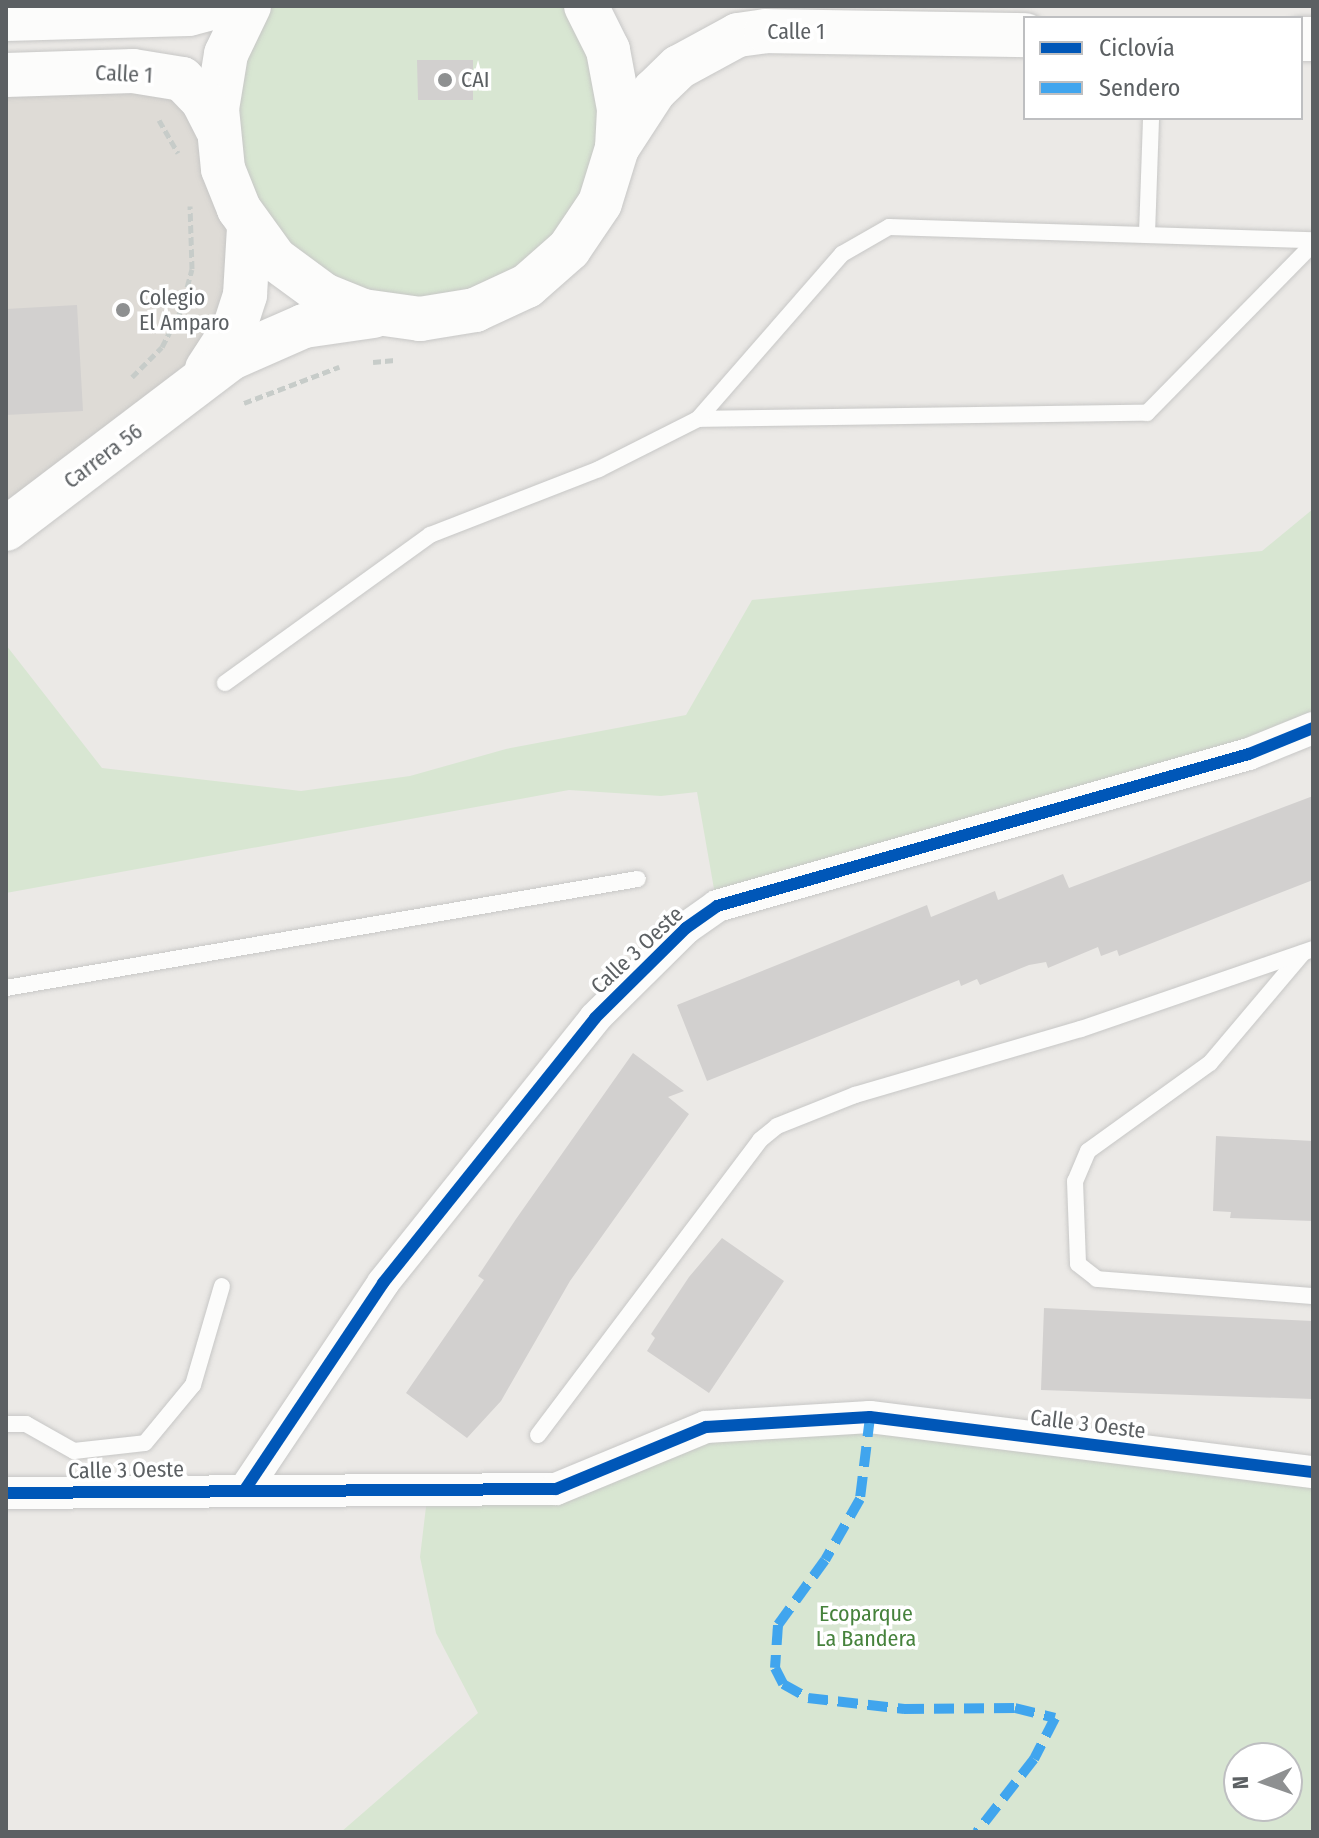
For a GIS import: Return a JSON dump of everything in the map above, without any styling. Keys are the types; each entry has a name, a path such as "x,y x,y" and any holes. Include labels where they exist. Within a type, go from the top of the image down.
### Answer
{"main road":[{"path":"6,19 189,14 219,6"},
{"path":"249,6 224,63 217,128 223,169 249,227 275,259 307,285 344,305 383,316 457,315 527,286 556,263 586,227 607,185 617,148 614,69 586,6"},
{"name":"Calle 1","path":"617,148 647,100 679,67 738,35 766,31 1023,35"},
{"name":"Calle 1","path":"6,75 133,71 182,79 203,101 217,128"},
{"name":"Carrera 56","path":"198,380 235,326 245,295 249,227"},
{"name":"Carrera 56","path":"6,529 198,380 266,339 304,326 383,316"}],"street":[{"name":"Calle 3 Oeste","path":"246,1488 383,1283 595,1018 686,928 717,906 1249,754 1313,728"},
{"name":"Calle 3 Oeste","path":"6,1493 246,1488 556,1489 706,1427 870,1417 1313,1472"}],"lane":[{"path":"1147,234 1151,120"},
{"path":"225,683 430,535 599,469 698,419 842,254 889,227 1313,242"},
{"path":"698,419 1147,413 1313,242"},
{"path":"6,988 638,879"},
{"path":"1308,951 1210,1063 1088,1151 1075,1181 1078,1264 1097,1279 1313,1296"},
{"path":"538,1435 760,1140 777,1126 855,1095 1081,1029 1308,951"},
{"path":"6,1424 26,1424 74,1451 145,1443 193,1385 222,1286"}],"path":[{"path":"147,114 160,121 181,167"},
{"path":"149,420 122,388 162,347 181,310 192,269 187,193"},
{"path":"360,363 408,359"},
{"path":"238,406 320,370 347,365"}],"shaded area":[{"name":"Colegio El Amparo","path":"6,75 182,79 223,169 235,326 6,529"}],"green space":[{"path":"249,6 586,6 619,109 542,275 363,311 230,189"},
{"path":"1313,509 1313,728 717,906 697,792 661,796 569,790 6,893 6,645 102,768 301,791 410,776 506,749 686,715 752,600 1262,551"},
{"name":"Ecoparque La Bandera","path":"870,1417 1313,1472 1313,1832 341,1832 478,1713 436,1633 420,1557 428,1490 556,1489 706,1427"}],"building":[{"name":"CAI","path":"417,60 473,60 473,100 418,100"},
{"path":"77,305 83,411 6,415 6,309"},
{"path":"1313,796 1313,880 1119,956 1117,950 1101,956 1098,947 1048,968 1046,962 1029,965 980,985 977,979 961,986 959,980 707,1081 677,1005 927,905 931,917 995,891 998,900 1063,874 1069,888"},
{"path":"633,1053 684,1091 668,1097 689,1114 570,1281 501,1401 467,1438 406,1393 484,1280 478,1276 516,1219"},
{"path":"1216,1136 1313,1141 1313,1221 1230,1218 1231,1212 1213,1211"},
{"path":"722,1238 784,1281 709,1393 647,1351 655,1338 651,1334 689,1277"},
{"path":"1044,1308 1313,1321 1313,1399 1041,1390"}],"marked path":[{"path":"870,1417 860,1499 825,1560 778,1625 775,1668 783,1684 808,1698 904,1709 1015,1708 1055,1718 1034,1759 977,1832"}],"cycle path":[{"path":"246,1488 383,1283 595,1018 686,928 717,906 1249,754 1313,728"},
{"path":"6,1493 556,1489 706,1427 870,1417 1313,1472"}],"place":[{"name":"CAI","path":"445,80"},
{"name":"Colegio El Amparo","path":"123,310"}]}
